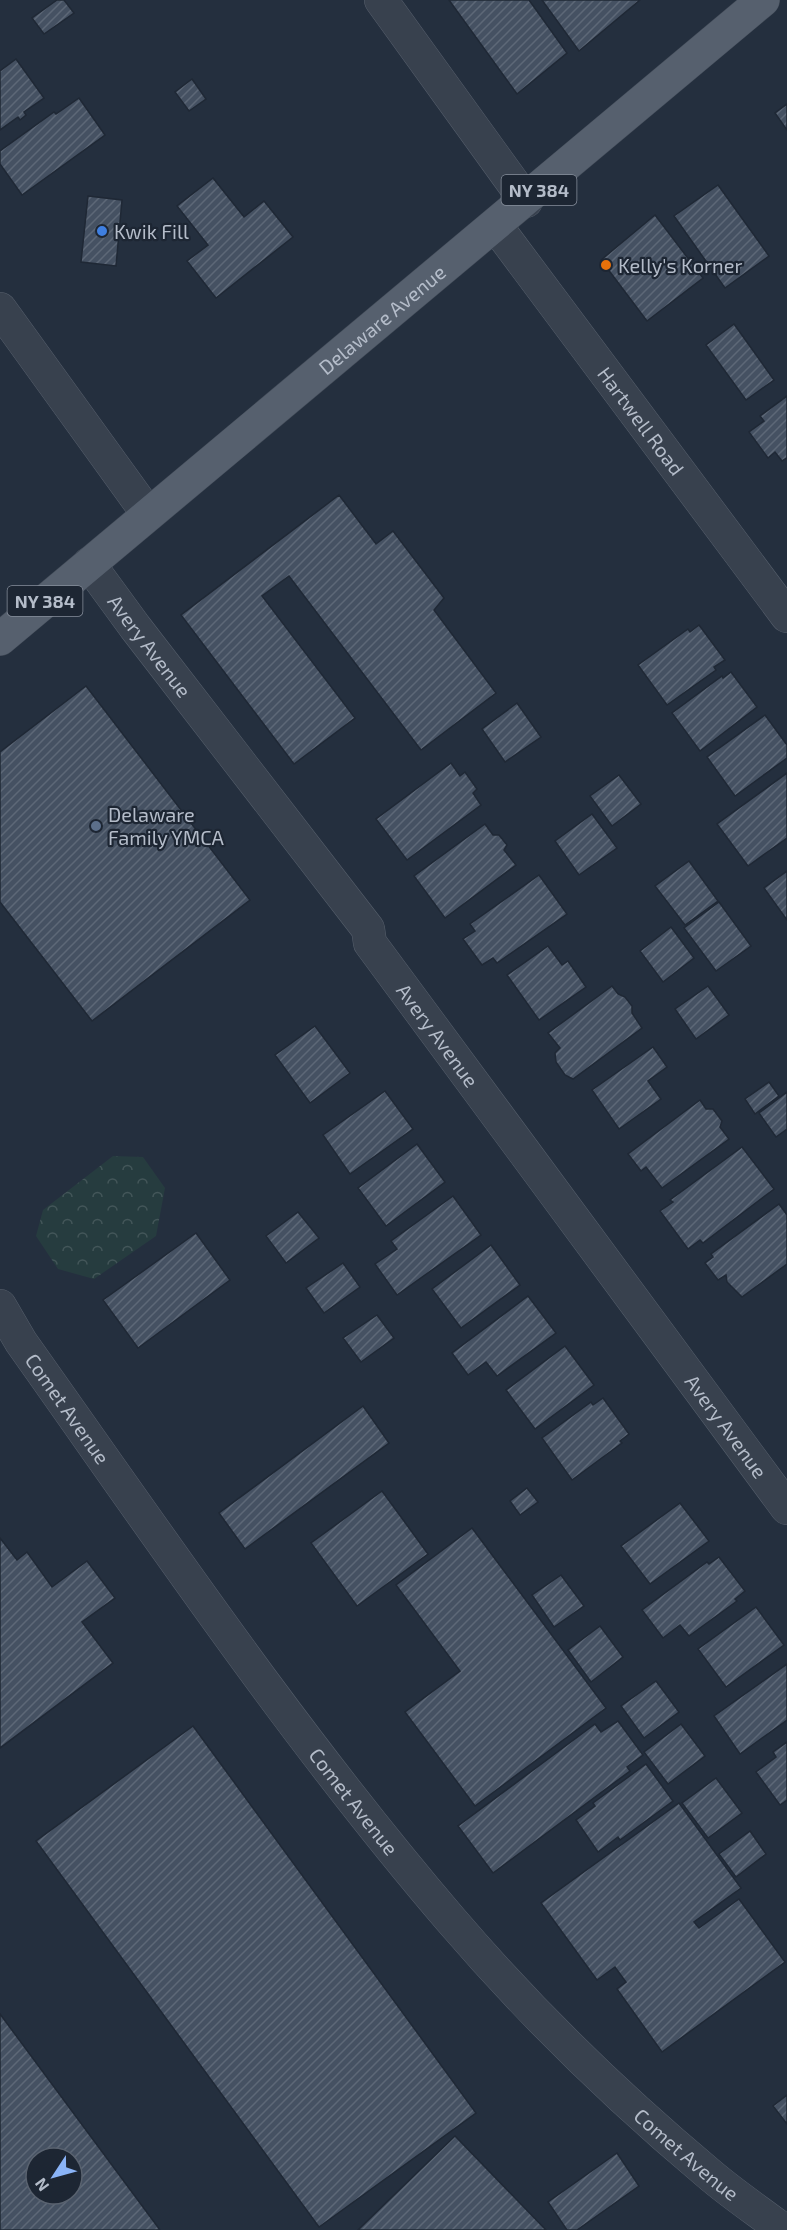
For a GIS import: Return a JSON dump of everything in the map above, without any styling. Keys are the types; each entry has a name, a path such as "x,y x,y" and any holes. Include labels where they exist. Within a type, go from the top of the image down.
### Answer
{"main road":[{"name":"Delaware Avenue","path":"0,639 439,269 526,201 763,0"}],"street":[{"path":"381,0 526,201"},
{"name":"Hartwell Road","path":"496,225 787,616"},
{"path":"0,309 148,514"},
{"name":"Avery Avenue","path":"89,564 368,929 370,943 787,1508"},
{"name":"Comet Avenue","path":"0,1306 21,1342 235,1643 355,1804 452,1922 542,2019 627,2102 710,2175 783,2230"}],"green space":[{"path":"113,1156 143,1157 165,1188 156,1236 94,1279 58,1269 36,1236 43,1210"}],"building":[{"path":"57,0 64,0 74,13 44,34 32,18"},
{"path":"449,0 529,0 567,53 517,94"},
{"path":"542,0 640,0 579,51"},
{"path":"16,59 44,98 24,112 26,115 20,120 18,117 0,130 0,71"},
{"path":"192,79 206,99 189,111 175,92"},
{"path":"79,98 105,135 22,195 0,164 0,151 54,112 56,114"},
{"path":"787,104 787,130 775,113"},
{"name":"Kwik Fill","path":"213,178 244,217 264,201 293,237 216,298 187,261 208,245 177,206"},
{"path":"718,185 769,256 725,288 674,216"},
{"name":"Kwik Fill","path":"88,196 122,200 116,266 81,262"},
{"path":"655,215 703,278 647,321 601,260"},
{"path":"734,324 774,380 746,400 706,345"},
{"path":"787,396 787,458 782,461 775,452 768,458 749,432 764,421 760,416"},
{"path":"339,495 376,544 393,531 444,598 434,610 496,693 421,750 289,576 262,596 355,718 294,764 181,615"},
{"path":"699,625 725,660 714,667 716,670 667,705 638,665 688,629 690,632"},
{"path":"731,672 757,707 700,751 672,713 722,676 723,678"},
{"name":"Delaware Family YMCA","path":"86,686 250,900 92,1021 0,902 0,752"},
{"path":"517,703 541,737 505,762 482,729"},
{"path":"765,715 787,745 787,758 735,796 707,757"},
{"path":"451,763 460,776 465,772 477,789 473,793 481,805 407,860 376,819"},
{"path":"787,773 787,838 748,866 717,824"},
{"path":"619,775 641,804 612,826 590,796"},
{"path":"592,814 617,848 579,875 555,841"},
{"path":"485,824 493,835 499,835 507,845 504,850 516,865 445,918 414,876"},
{"path":"689,861 718,901 685,925 655,886"},
{"path":"787,871 787,920 764,888"},
{"path":"539,875 567,914 497,963 493,958 482,965 463,939 475,931 470,924"},
{"path":"719,902 751,946 716,971 684,928"},
{"path":"671,927 694,958 663,982 640,951"},
{"path":"548,946 562,965 568,961 586,987 539,1020 507,975"},
{"path":"612,986 632,1006 632,1013 642,1028 573,1079 565,1075 556,1062 555,1053 560,1048 548,1033"},
{"path":"708,986 729,1015 696,1039 675,1009"},
{"path":"315,1026 350,1073 310,1103 275,1055"},
{"path":"653,1047 667,1067 648,1081 661,1099 619,1129 592,1090"},
{"path":"769,1082 779,1096 755,1114 745,1099"},
{"path":"385,1091 413,1129 350,1174 323,1135"},
{"path":"787,1092 787,1129 776,1137 759,1113"},
{"path":"700,1100 706,1109 713,1109 722,1121 720,1127 729,1139 662,1188 646,1167 641,1171 628,1154"},
{"path":"417,1144 445,1182 386,1226 358,1188"},
{"path":"742,1147 774,1189 703,1243 700,1240 688,1249 660,1211 673,1202 670,1200"},
{"path":"453,1196 481,1235 397,1295 375,1264 397,1249 391,1241"},
{"path":"779,1204 787,1215 787,1264 742,1297 727,1282 726,1275 718,1280 705,1263 713,1257 711,1254"},
{"path":"298,1212 319,1238 286,1263 266,1236"},
{"path":"196,1233 230,1280 138,1348 103,1300"},
{"path":"491,1245 520,1285 461,1328 432,1289"},
{"path":"343,1263 360,1287 324,1313 306,1288"},
{"path":"528,1296 556,1333 497,1376 486,1362 468,1375 452,1353"},
{"path":"377,1315 394,1338 361,1362 343,1338"},
{"path":"565,1346 594,1385 535,1429 506,1390"},
{"path":"603,1398 629,1434 620,1441 622,1443 572,1480 542,1438 591,1402 593,1405"},
{"path":"363,1406 389,1443 245,1549 219,1513"},
{"path":"527,1488 538,1502 520,1515 510,1501"},
{"path":"382,1491 428,1554 357,1606 311,1543"},
{"path":"680,1503 709,1541 650,1584 621,1546"},
{"path":"472,1528 606,1708 475,1806 405,1712 460,1671 396,1585"},
{"path":"0,1538 17,1560 27,1552 52,1587 87,1561 115,1598 82,1622 113,1663 0,1748"},
{"path":"719,1557 745,1591 735,1599 737,1601 689,1636 680,1625 663,1638 642,1610 707,1562 709,1564"},
{"path":"561,1575 584,1606 554,1627 532,1595"},
{"path":"756,1607 784,1645 726,1687 698,1649"},
{"path":"600,1626 623,1657 591,1682 568,1650"},
{"path":"787,1664 787,1720 740,1754 714,1716"},
{"path":"656,1681 679,1712 644,1738 621,1706"},
{"path":"618,1721 643,1755 627,1767 630,1771 493,1873 458,1826 595,1724 601,1732"},
{"path":"681,1724 705,1756 668,1784 644,1752"},
{"path":"193,1726 476,2113 319,2227 36,1841"},
{"path":"787,1742 787,1800 780,1805 756,1772 776,1757 773,1752"},
{"path":"646,1764 673,1801 620,1840 618,1837 598,1852 576,1820 595,1806 593,1803"},
{"path":"716,1778 742,1813 708,1838 682,1803"},
{"path":"679,1803 741,1888 694,1922 699,1928 739,1899 785,1962 662,2052 617,1989 626,1982 615,1967 597,1980 541,1903"},
{"path":"750,1831 766,1854 736,1877 719,1854"},
{"path":"0,2014 160,2230 0,2230"},
{"path":"787,2095 787,2124 773,2106"},
{"path":"455,2136 546,2230 358,2230"},
{"path":"617,2153 639,2186 577,2230 567,2230 548,2202"}],"place":[{"name":"Kwik Fill","path":"102,231"},
{"name":"Kelly's Korner","path":"606,265"},
{"name":"Delaware Family YMCA","path":"96,826"}]}
